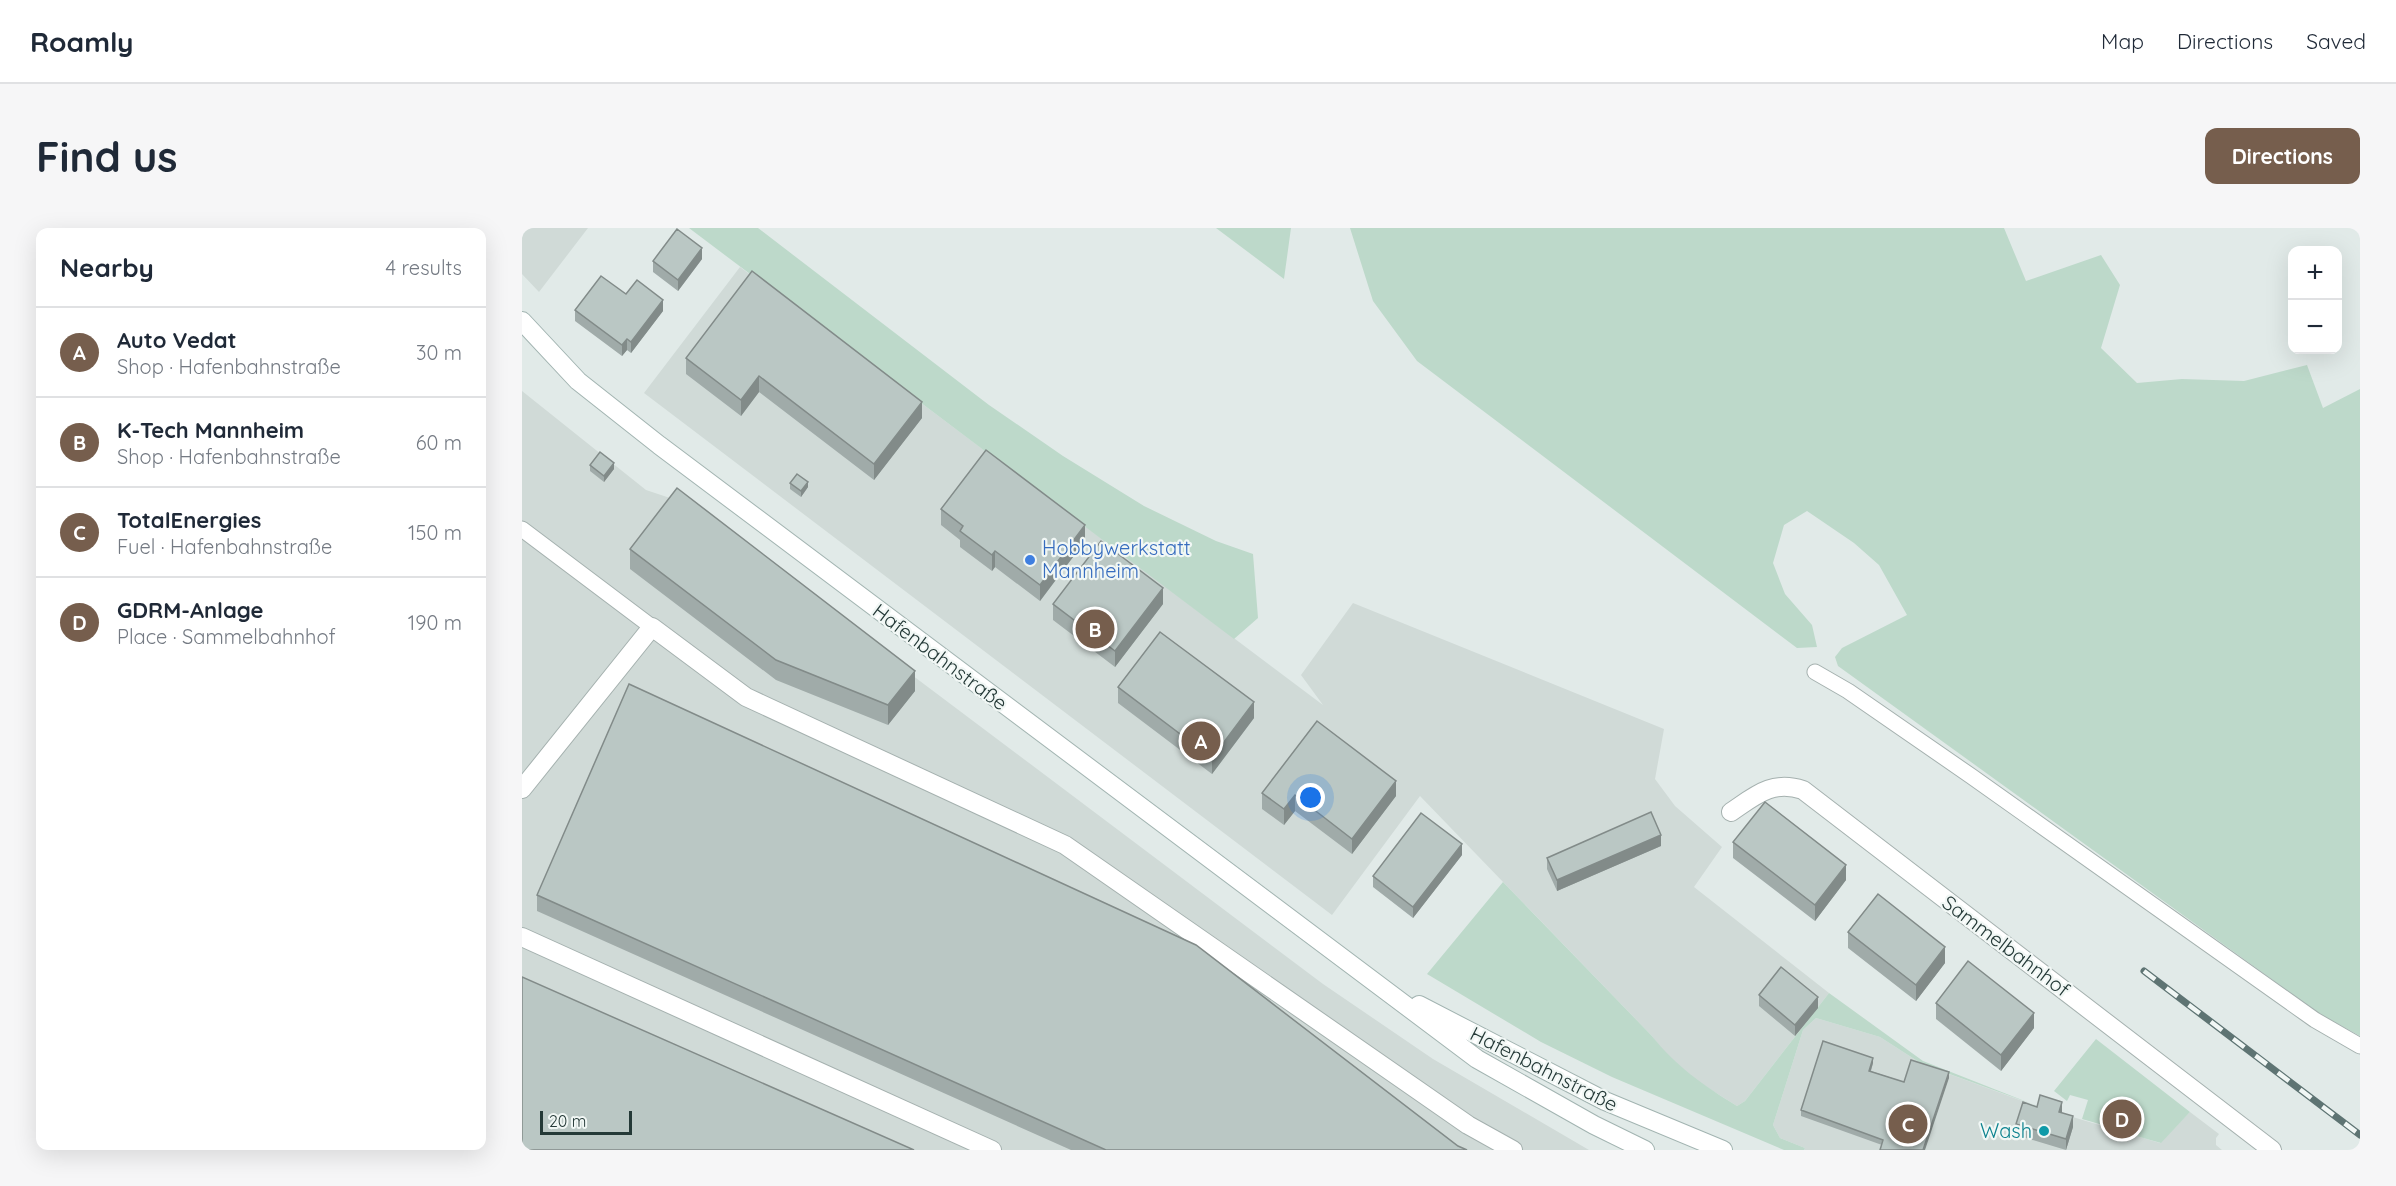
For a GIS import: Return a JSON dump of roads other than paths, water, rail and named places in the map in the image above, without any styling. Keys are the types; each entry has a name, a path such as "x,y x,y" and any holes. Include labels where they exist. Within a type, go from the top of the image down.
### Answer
{"street":[{"name":"Hafenbahnstraße","path":"522,321 578,381 659,445 1369,980 1477,1059 1594,1125 1645,1150"},
{"path":"522,789 652,627 746,697 1065,845 1468,1125 1513,1150"},
{"name":"Sammelbahnhof","path":"1731,812 1765,789 1791,786 1803,790 2272,1150"},
{"path":"522,937 992,1150"},
{"name":"Hafenbahnstraße","path":"1369,980 1605,1101 1723,1150"}],"lane":[{"path":"522,529 652,627"},
{"path":"1815,672 1962,770 2316,1020 2360,1046"}],"railway":[{"path":"2144,971 2360,1135"}],"place":[{"name":"Hobbywerkstatt Mannheim","path":"1030,560"},
{"name":"K-Tech Mannheim","path":"1095,629"},
{"name":"Auto Vedat","path":"1201,741"},
{"name":"GDRM-Anlage","path":"2122,1119"},
{"name":"TotalEnergies","path":"1908,1124"},
{"name":"Wash","path":"2044,1131"}]}
